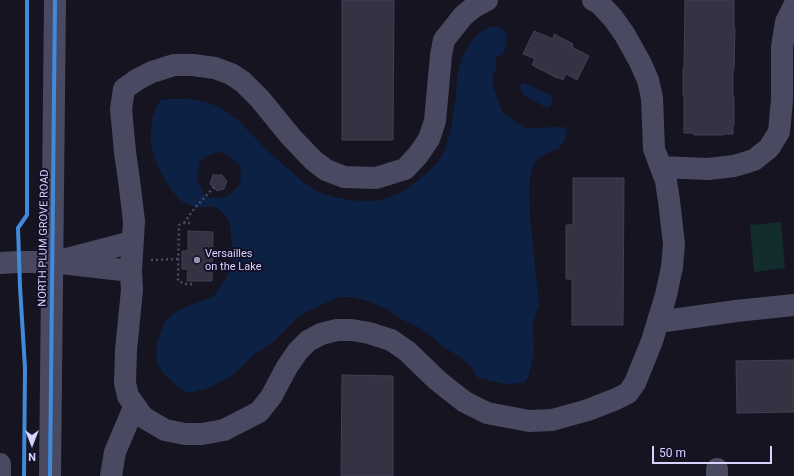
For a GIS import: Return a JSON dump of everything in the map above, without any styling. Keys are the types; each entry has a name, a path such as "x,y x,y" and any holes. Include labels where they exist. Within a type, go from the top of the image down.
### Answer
{"street":[{"name":"NORTH PLUM GROVE ROAD","path":"50,476 55,0"},
{"path":"487,0 474,7 463,16 444,40 441,54 435,121 429,139 418,155 405,169 376,178 344,177 326,170 313,160 291,137 260,99 243,82 231,74 215,68 193,65 174,65 152,72 138,79 124,90 121,109 134,221 132,290 126,350 125,383 128,396 143,416 165,430 186,434 202,434 224,430 259,412 271,397 287,367 298,351 308,341 321,334 337,330 352,330 369,333 391,340 406,351 437,380 465,402 487,413 529,421 552,420 588,410 628,393 635,383 658,322 672,267 674,244 666,180 654,149 652,98 648,80 625,35 613,18 600,4 593,0"},
{"path":"661,167 708,168 734,166 754,160 769,148 779,132 782,100 782,47 786,22 794,6"},
{"path":"0,263 132,258"},
{"path":"52,262 132,258"},
{"path":"658,322 736,311 794,305"},
{"path":"111,476 115,452 135,405"},
{"path":"0,464 0,476"}],"path":[{"path":"184,224 194,209 214,188"},
{"path":"192,284 186,284 178,281 178,259 179,225 193,224"},
{"path":"132,258 178,259"}],"green space":[{"path":"781,222 785,268 754,272 750,225"}],"water":[{"path":"489,27 498,27 506,32 507,40 504,54 497,57 495,63 496,72 493,73 493,86 502,112 525,128 565,127 567,134 564,142 558,149 547,153 535,162 531,172 529,186 530,219 539,304 533,324 534,354 528,378 524,383 505,384 476,377 472,367 468,363 445,348 418,327 401,319 385,308 370,302 353,297 339,297 308,311 296,319 272,343 251,357 232,375 214,386 194,392 186,392 179,388 163,373 157,363 156,351 158,340 165,322 179,310 214,296 225,280 233,261 230,223 225,215 217,208 209,206 198,208 181,201 169,187 160,171 151,145 151,132 152,120 156,107 161,100 188,99 207,102 221,108 239,121 270,153 302,181 318,192 349,200 374,201 401,193 411,186 437,163 444,152 452,123 457,77 462,57 473,39","holes":["217,152 226,154 239,164 241,173 240,184 235,190 223,198 205,197 197,179 200,162 207,156"]},
{"path":"524,83 551,95 553,104 547,108 522,94 519,86"}],"building":[{"path":"342,0 394,0 393,140 342,140"},
{"path":"685,0 734,0 735,28 733,70 733,134 694,135 694,133 684,133 683,68"},
{"path":"534,31 553,39 554,34 573,44 572,47 589,56 577,80 566,74 563,80 557,78 532,65 535,59 523,54"},
{"path":"213,175 222,175 227,181 224,189 217,191 210,184"},
{"path":"573,178 624,178 623,325 572,325 572,279 566,279 566,225 573,225"},
{"name":"Versailles on the Lake","path":"188,231 213,232 212,281 187,281 188,269 182,269 182,251 188,251"},
{"path":"794,360 794,412 737,413 736,361"},
{"path":"342,375 393,376 393,476 341,476"}],"cycle path":[{"path":"24,476 25,368 18,228 27,215 27,0"},
{"path":"50,476 55,0"}],"place":[{"name":"Versailles on the Lake","path":"197,260"}]}
